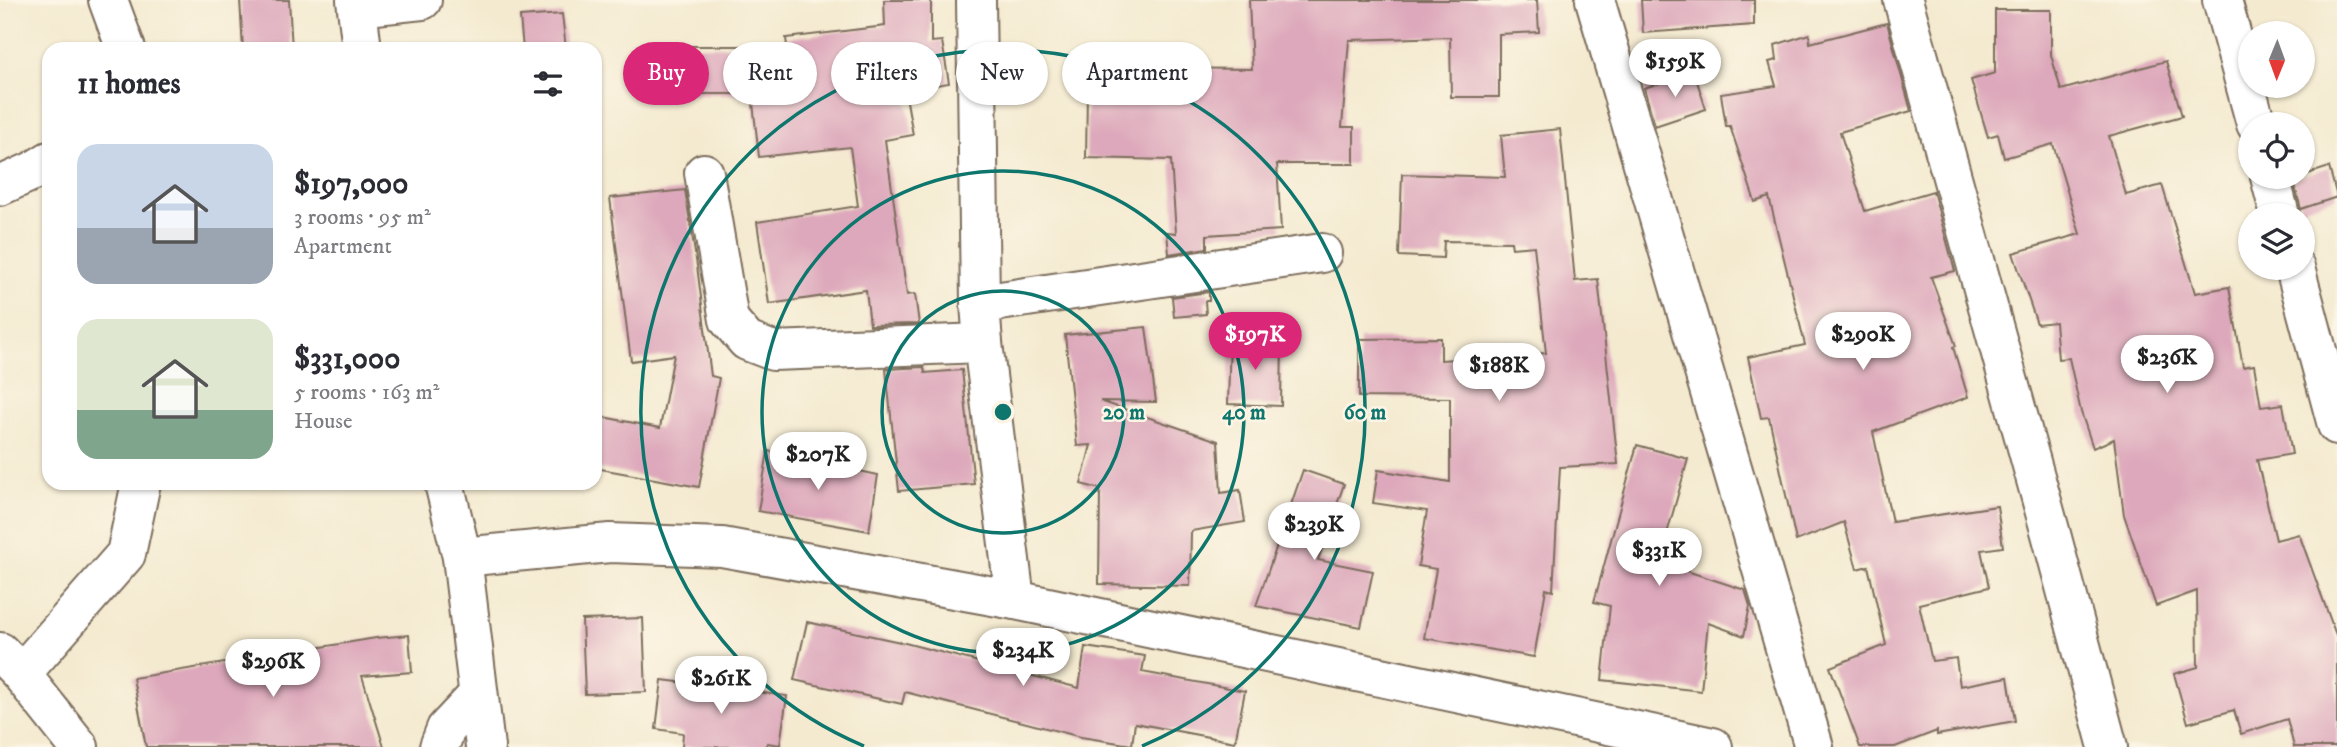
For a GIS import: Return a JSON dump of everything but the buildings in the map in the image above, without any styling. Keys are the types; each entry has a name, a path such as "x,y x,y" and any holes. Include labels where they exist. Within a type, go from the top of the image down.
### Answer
{"street":[{"path":"108,0 123,42"},
{"path":"361,42 356,4 422,0"},
{"path":"976,0 980,304 1015,600"},
{"path":"1595,0 1814,747"},
{"path":"1903,0 2052,534 2108,747"},
{"path":"2222,0 2253,112"},
{"path":"0,186 42,165"},
{"path":"704,173 729,320 747,341 773,351 983,343"},
{"path":"980,304 1322,253"},
{"path":"2298,280 2337,425"},
{"path":"79,747 11,663 126,554 140,490"},
{"path":"446,490 462,557 485,747"},
{"path":"462,557 610,543 722,547 1015,600 1713,747"},
{"path":"439,747 446,729 478,695"}]}
